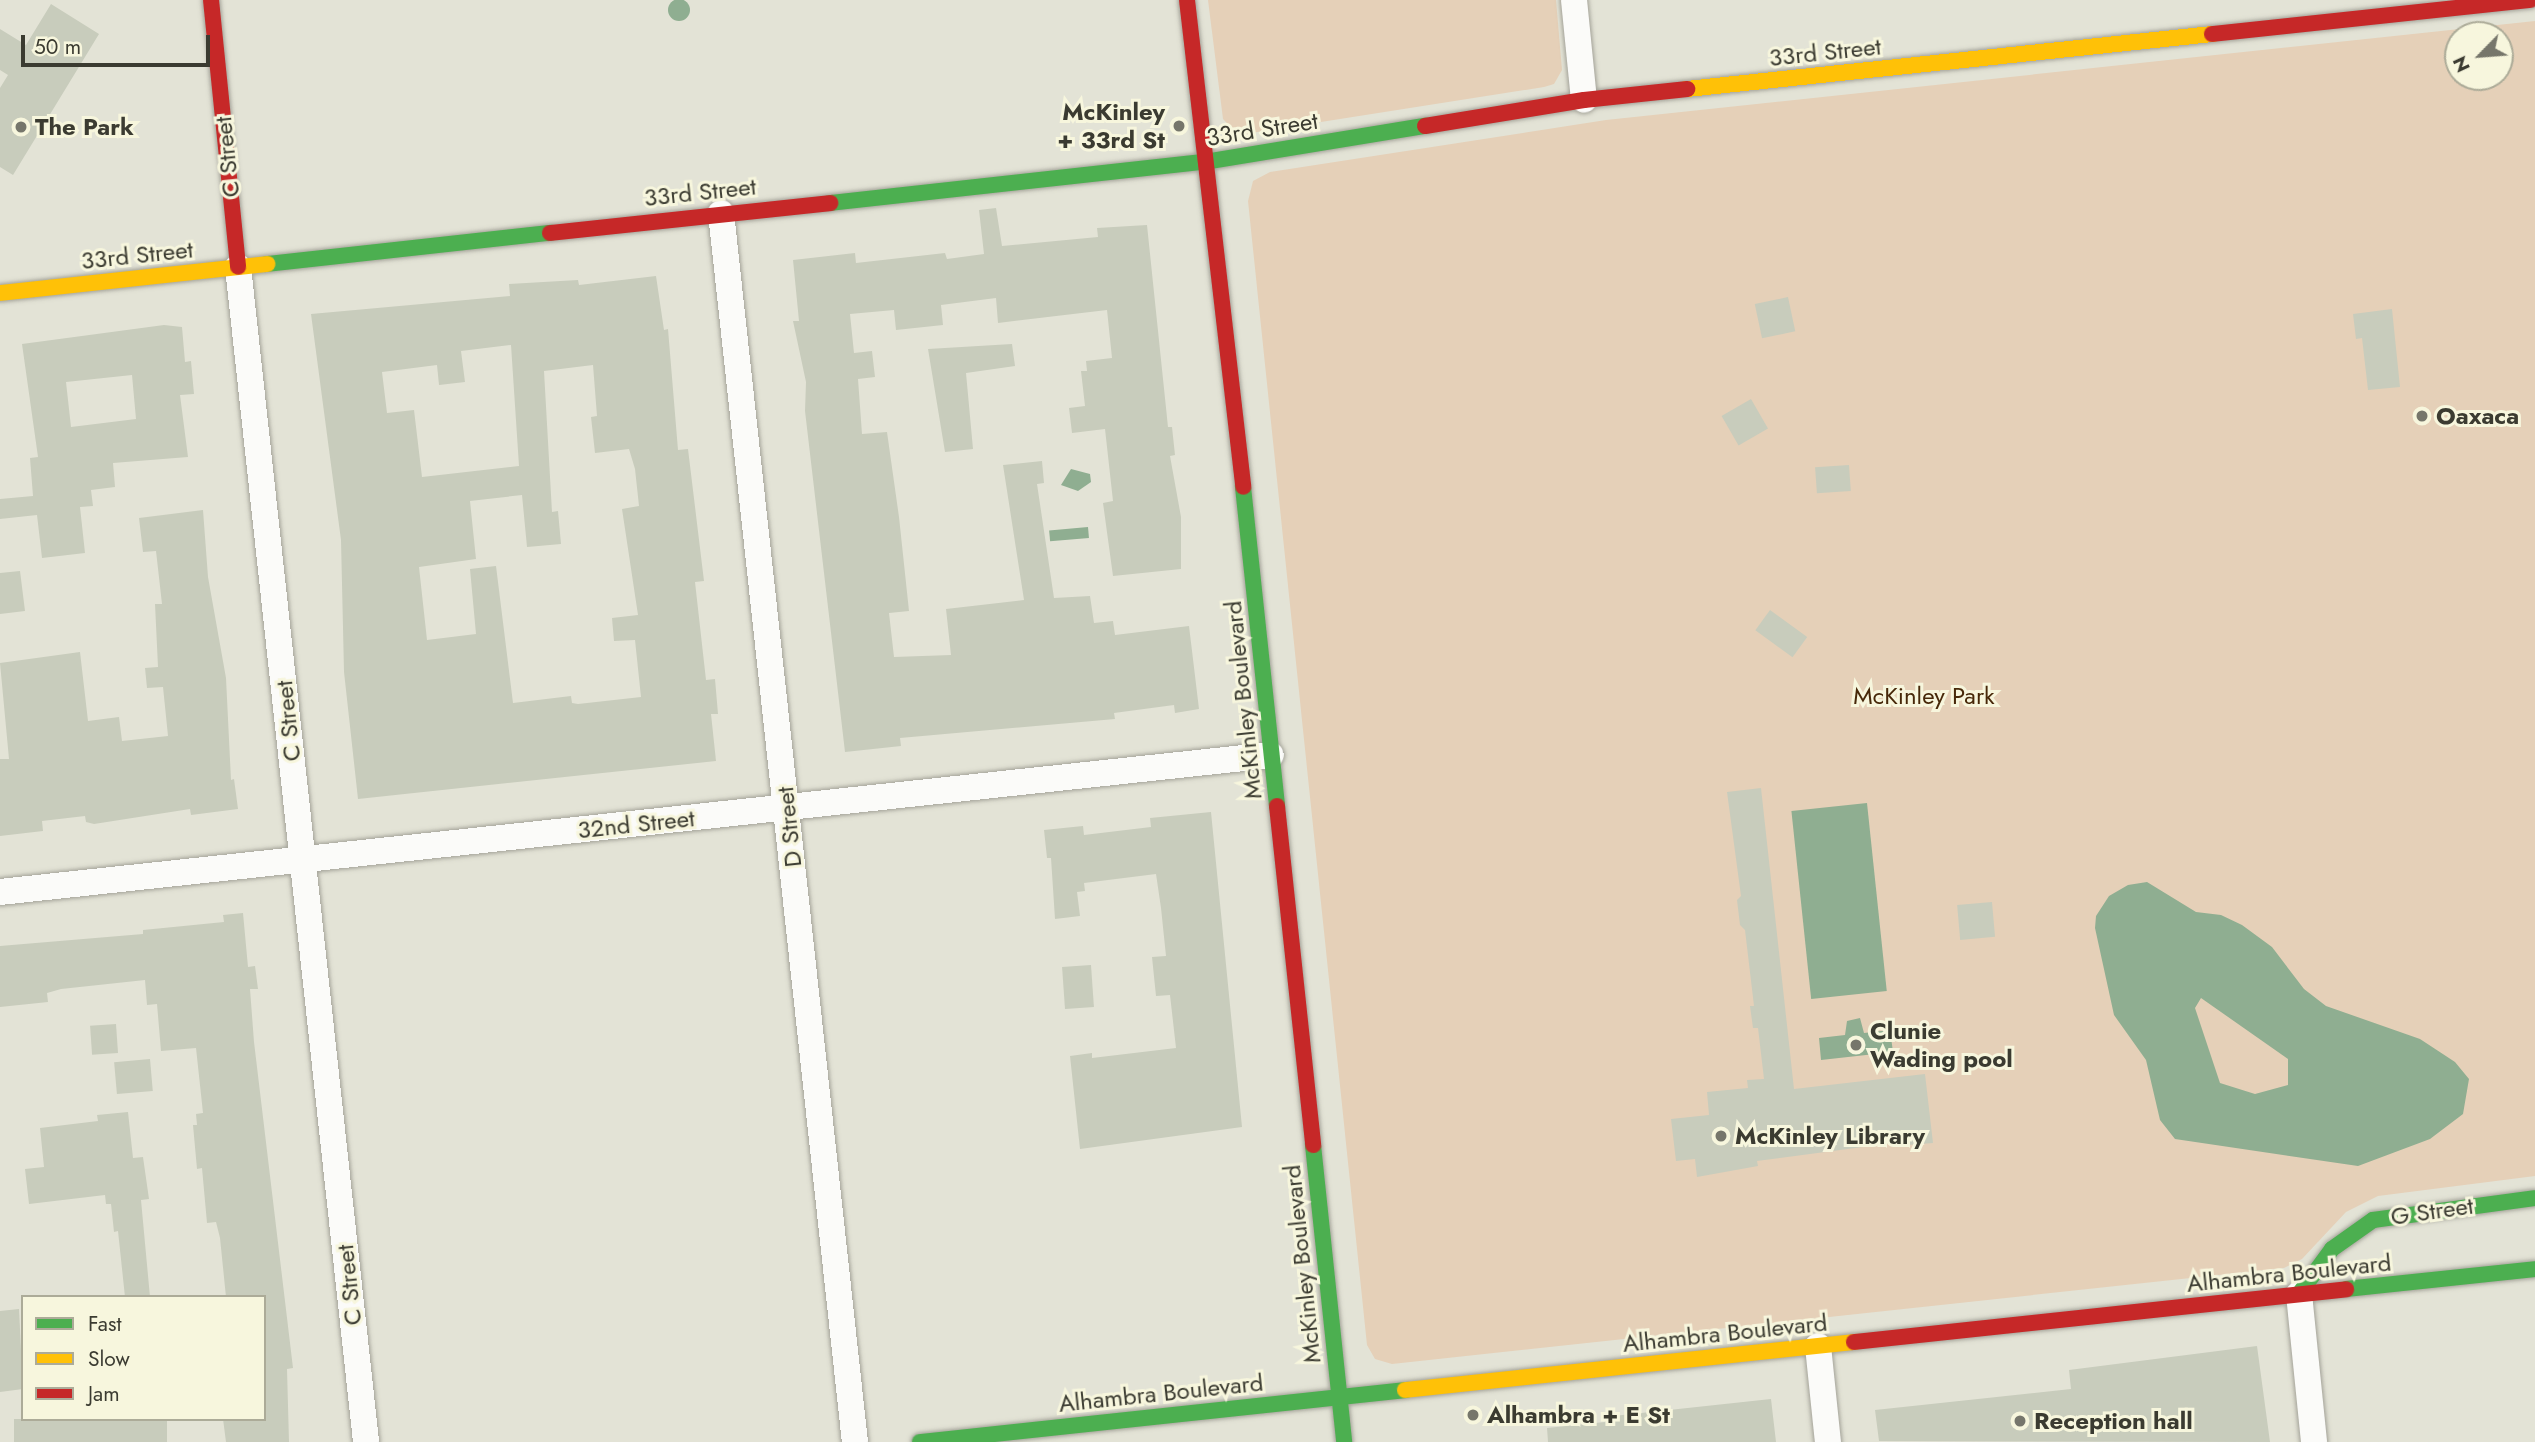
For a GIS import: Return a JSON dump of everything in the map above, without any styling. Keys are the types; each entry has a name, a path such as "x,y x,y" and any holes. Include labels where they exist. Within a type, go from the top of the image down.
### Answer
{"street":[{"name":"C Street","path":"211,0 366,1442"},
{"name":"McKinley Boulevard","path":"1187,0 1204,162 1212,191 1344,1442"},
{"path":"1574,0 1584,100"},
{"name":"33rd Street","path":"0,293 1204,162 1584,100 2530,0"},
{"name":"D Street","path":"722,213 855,1442"},
{"name":"32nd Street","path":"0,892 1271,755"},
{"name":"G Street","path":"2299,1294 2332,1249 2374,1220 2535,1198"},
{"name":"Alhambra Boulevard","path":"920,1442 2535,1269"},
{"path":"2299,1294 2314,1442"},
{"path":"1818,1346 1828,1442"}],"green space":[{"path":"1208,0 1556,0 1562,70 1554,84 1544,87 1238,135 1223,119"},
{"name":"McKinley Park","path":"2535,21 2535,1176 2378,1196 2346,1212 2302,1259 2284,1268 1392,1364 1375,1359 1367,1345 1248,201 1253,181 1270,172 1606,120 2444,31 2444,91 2514,91 2514,23"}],"shaded area":[{"path":"679,-1 689,6 690,10 683,20 679,21 669,14 668,10 675,0"},
{"path":"1071,469 1090,474 1091,482 1078,491 1061,485"},
{"path":"1088,527 1089,538 1050,541 1049,530"},
{"path":"1867,803 1887,991 1811,999 1791,811"},
{"path":"2147,882 2196,912 2221,915 2242,925 2272,947 2304,989 2326,1006 2420,1039 2455,1062 2469,1079 2463,1114 2430,1139 2358,1166 2175,1139 2160,1120 2146,1060 2114,1015 2095,928 2096,916 2109,896 2128,885","holes":["2201,998 2288,1059 2288,1085 2255,1094 2220,1083 2195,1008"]},
{"name":"Clunie Wading pool","path":"1860,1018 1864,1033 1890,1030 1893,1052 1821,1060 1819,1038 1845,1035 1847,1021"}],"building":[{"name":"The Park","path":"51,4 99,34 13,175 0,167 0,88 8,75 0,70 0,29 26,45"},
{"path":"996,208 1002,246 1098,237 1097,228 1147,225 1168,427 1172,427 1175,455 1170,456 1181,517 1181,569 1113,576 1103,503 1113,501 1105,429 1072,433 1069,408 1085,406 1081,371 1087,371 1086,361 1112,358 1107,310 998,323 996,298 941,305 943,325 896,330 894,310 850,314 854,353 872,351 875,377 858,379 862,434 887,432 899,517 909,611 889,613 894,657 951,655 946,609 1024,600 1003,465 1042,461 1044,483 1037,484 1054,598 1090,596 1094,623 1113,621 1115,635 1189,626 1199,709 1175,713 1174,705 1114,713 1115,719 900,738 901,746 845,752 805,411 806,382 793,321 799,321 793,260 855,253 856,263 945,253 947,259 984,254 979,210"},
{"path":"656,276 664,330 668,329 678,450 688,449 704,581 695,582 706,680 715,679 718,714 711,714 716,761 358,799 344,672 341,540 311,314 510,296 509,284 578,280 579,285","holes":["511,345 519,466 422,477 414,410 387,413 382,372 437,365 439,385 465,382 461,351","593,365 597,416 591,417 595,453 629,449 635,469 639,506 622,509 638,615 612,618 614,641 635,640 641,697 578,704 572,703 571,696 513,703 496,566 470,569 476,634 427,640 419,567 476,559 470,501 522,495 527,547 561,544 558,511 552,512 544,371"]},
{"path":"1788,297 1795,331 1762,338 1755,304"},
{"path":"2392,309 2400,387 2368,390 2362,338 2356,339 2353,314"},
{"path":"164,325 182,327 185,362 191,361 194,394 180,395 188,457 113,463 115,487 91,490 93,506 80,507 85,553 42,558 37,515 0,519 0,499 33,496 30,458 38,457 22,344","holes":["132,375 136,419 71,427 66,382"]},
{"path":"1012,344 1015,366 966,373 973,449 945,452 928,349"},
{"path":"1751,399 1768,428 1739,445 1722,416"},
{"path":"1849,465 1851,491 1817,493 1815,467"},
{"path":"203,510 208,577 226,678 231,780 234,779 238,809 191,815 190,809 94,824 86,822 85,816 42,821 43,831 0,836 0,759 9,759 0,663 80,652 88,721 119,717 122,741 168,736 163,687 147,688 145,668 158,667 155,604 162,604 156,551 143,552 139,518"},
{"path":"20,571 25,611 0,614 0,573"},
{"path":"1770,610 1807,637 1793,657 1755,630"},
{"path":"1761,788 1794,1089 1925,1074 1933,1143 1908,1145 1908,1141 1757,1161 1758,1166 1697,1177 1695,1159 1676,1161 1671,1119 1709,1115 1707,1092 1748,1088 1747,1080 1764,1079 1758,1028 1753,1028 1750,1006 1754,1006 1745,930 1740,925 1737,900 1741,896 1727,792"},
{"path":"1211,812 1242,1127 1080,1149 1070,1056 1092,1053 1092,1058 1176,1048 1170,995 1156,996 1152,957 1166,956 1161,908 1156,874 1084,883 1085,891 1077,892 1080,916 1055,919 1051,858 1047,858 1044,830 1083,826 1084,835 1151,827 1150,818"},
{"path":"1992,902 1995,937 1960,940 1957,905"},
{"path":"243,913 248,967 255,966 258,989 250,989 254,1042 293,1368 287,1369 289,1442 226,1442 223,1421 266,1421 266,1295 226,1295 220,1238 216,1222 207,1223 202,1168 197,1169 193,1125 197,1125 196,1114 203,1113 196,1048 161,1051 157,1004 147,1005 145,980 61,989 47,993 48,1002 0,1007 0,946 143,934 143,930 224,922 223,915"},
{"path":"1091,965 1094,1007 1065,1009 1062,967"},
{"path":"116,1024 118,1053 92,1055 90,1026"},
{"path":"150,1059 153,1091 117,1094 114,1062"},
{"path":"128,1112 133,1158 143,1157 149,1199 141,1200 150,1295 125,1295 118,1231 114,1232 111,1204 106,1204 105,1195 29,1204 25,1169 44,1167 40,1128 98,1121 97,1115"},
{"path":"19,1309 21,1389 0,1392 0,1311"},
{"path":"2257,1346 2270,1442 1879,1441 1875,1410 2071,1389 2069,1370"},
{"path":"1771,1399 1776,1442 1548,1442 1547,1428 1605,1422 1604,1417"},
{"path":"14,1419 167,1421 167,1442 14,1442"}],"traffic: fast":[{"path":"830,203 1204,162 1425,126"},
{"path":"267,264 550,233"},
{"path":"1243,487 1277,806"},
{"path":"1313,1145 1344,1442"},
{"path":"2299,1294 2332,1249 2373,1220 2535,1198"},
{"path":"2346,1289 2535,1269"},
{"path":"920,1442 1405,1390"}],"traffic: slow":[{"path":"1687,89 2212,34"},
{"path":"0,293 267,264"},
{"path":"1405,1390 1854,1342"}],"traffic: jam":[{"path":"211,0 238,267"},
{"path":"1187,0 1243,487"},
{"path":"2212,34 2530,0"},
{"path":"1425,126 1584,100 1687,89"},
{"path":"550,233 830,203"},
{"path":"1277,806 1313,1145"},
{"path":"1854,1342 2346,1289"}],"place":[{"name":"McKinley + 33rd St","path":"1179,126"},
{"name":"The Park","path":"21,127"},
{"name":"Oaxaca","path":"2422,416"},
{"name":"Clunie Wading pool","path":"1856,1045"},
{"name":"McKinley Library","path":"1721,1136"},
{"name":"Alhambra + E St","path":"1473,1415"},
{"name":"Reception hall","path":"2020,1421"}]}
